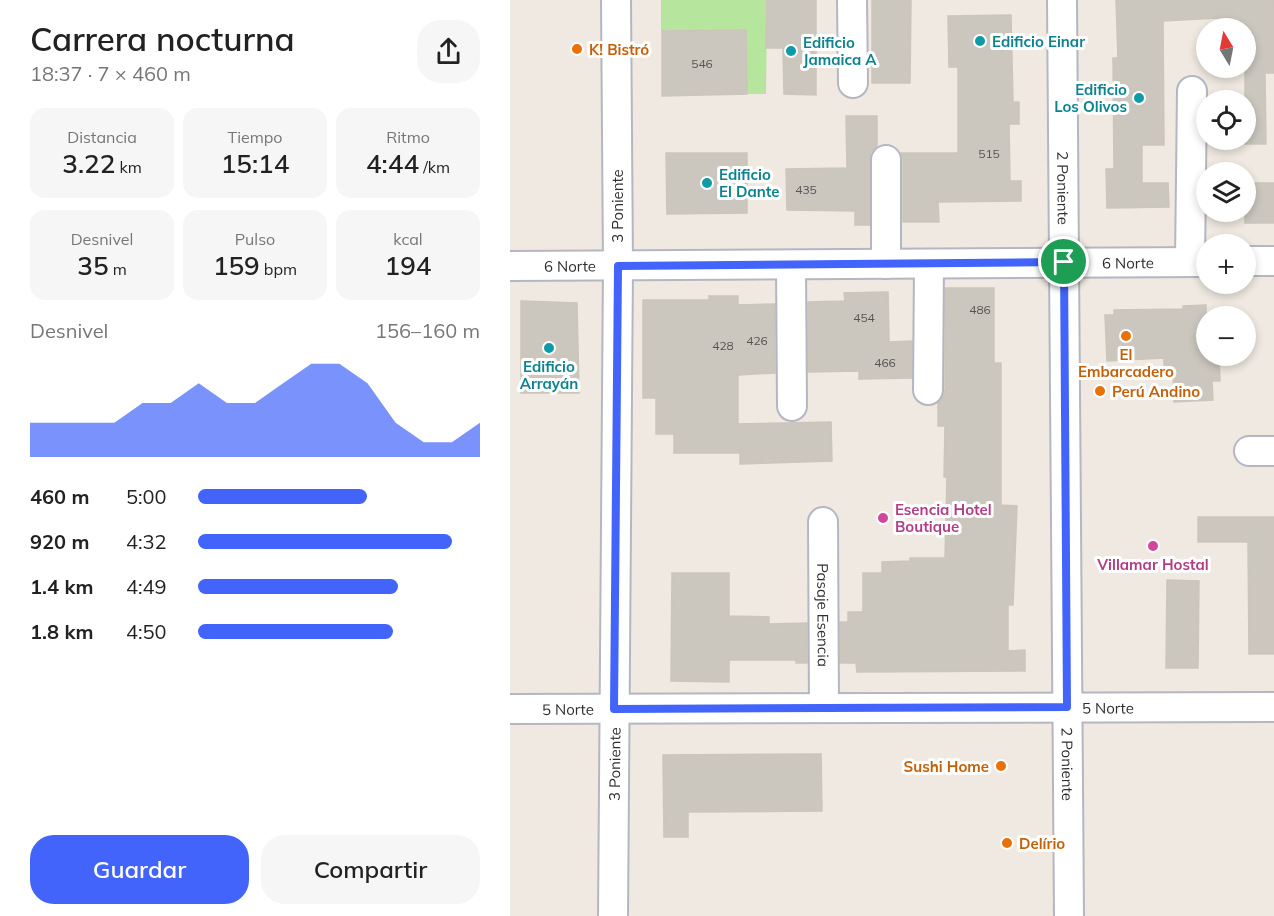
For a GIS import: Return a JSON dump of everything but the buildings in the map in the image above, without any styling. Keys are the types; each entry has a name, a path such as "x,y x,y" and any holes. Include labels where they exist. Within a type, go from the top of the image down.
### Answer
{"street":[{"name":"3 Poniente","path":"613,916 618,266 616,0"},
{"path":"852,0 853,83"},
{"name":"2 Poniente","path":"1062,0 1069,916"},
{"path":"1192,91 1197,234"},
{"path":"886,160 886,264"},
{"path":"1256,261 1274,261"},
{"name":"6 Norte","path":"510,266 1196,262"},
{"path":"927,390 929,264"},
{"path":"789,406 792,265"},
{"name":"Pasaje Esencia","path":"823,522 824,708"},
{"name":"5 Norte","path":"510,709 1274,707"}],"green space":[{"path":"661,0 767,0 766,94 742,94 741,30 661,31"}],"place":[{"name":"Edificio Einar","path":"980,41"},
{"name":"K! Bistró","path":"577,49"},
{"name":"Edificio Jamaica A","path":"791,51"},
{"name":"Edificio Los Olivos","path":"1139,98"},
{"name":"Edificio El Dante","path":"707,183"},
{"name":"El Embarcadero","path":"1126,336"},
{"name":"Edificio Arrayán","path":"549,348"},
{"name":"Perú Andino","path":"1100,391"},
{"name":"Esencia Hotel Boutique","path":"883,518"},
{"name":"Villamar Hostal","path":"1153,546"},
{"name":"Sushi Home","path":"1001,766"},
{"name":"Delírio","path":"1007,843"}],"route":[{"path":"1064,262 1067,707 614,709 618,266 1064,262"}]}
